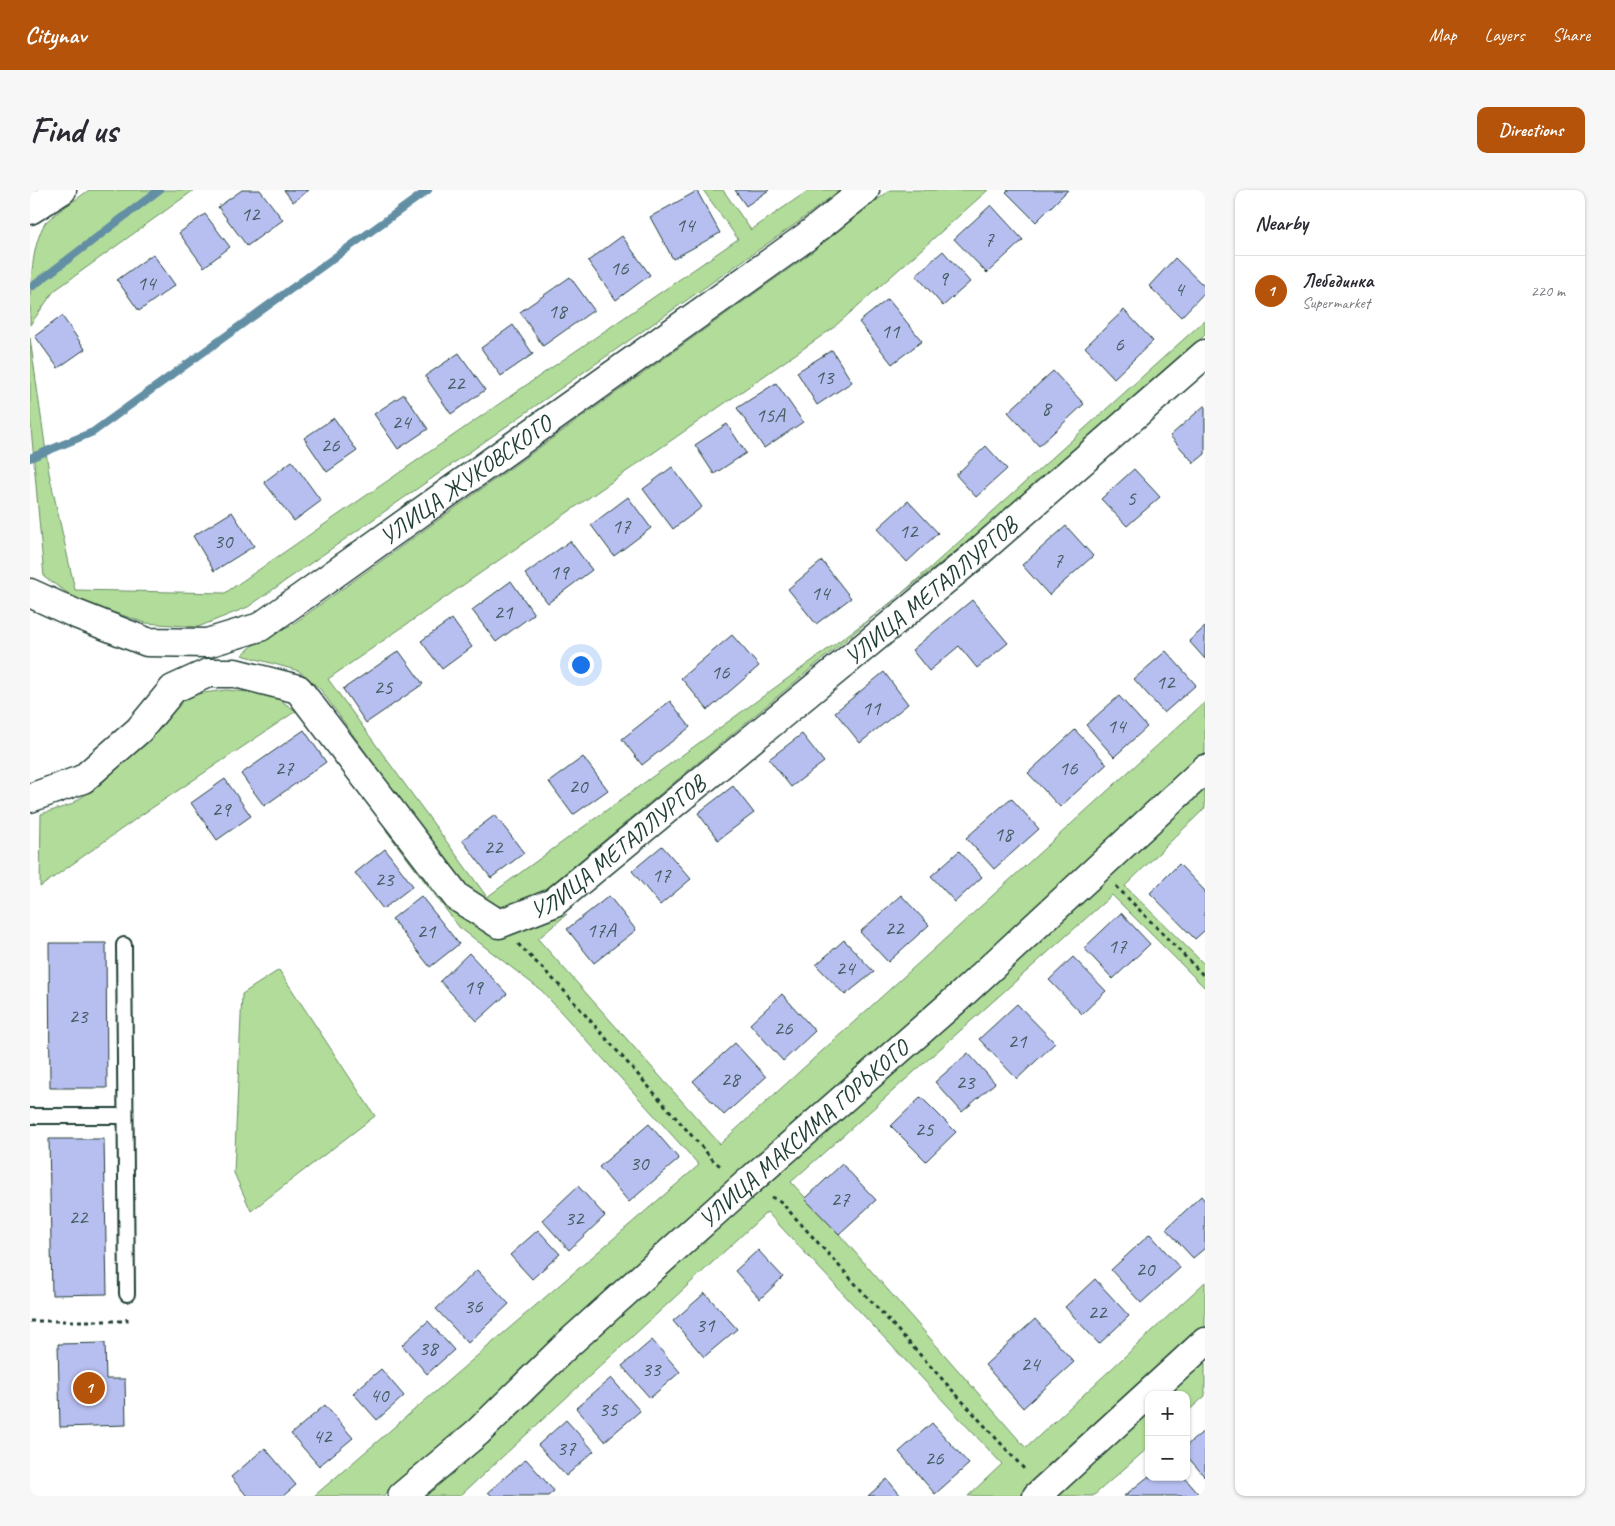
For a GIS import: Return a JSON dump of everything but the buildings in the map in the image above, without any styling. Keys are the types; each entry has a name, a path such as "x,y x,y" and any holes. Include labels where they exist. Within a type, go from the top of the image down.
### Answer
{"street":[{"path":"30,210 62,190"},
{"name":"УЛИЦА ЖУКОВСКОГО","path":"30,593 76,614 147,642 206,643 260,627 806,237 865,190"},
{"name":"УЛИЦА МЕТАЛЛУРГОВ","path":"30,798 84,778 139,730 173,689 208,673 235,673 298,689 457,897 499,924 553,903 973,557 1205,354"},
{"path":"206,643 208,673"},
{"name":"УЛИЦА МАКСИМА ГОРЬКОГО","path":"402,1496 478,1432 568,1344 958,998 1205,769"},
{"path":"1042,1492 1205,1342"}],"lane":[{"path":"124,945 127,1294"},
{"path":"30,1116 125,1116"}],"path":[{"path":"1098,869 1205,977"},
{"path":"499,924 558,984 714,1161 745,1185 780,1201 1042,1492"},
{"path":"30,1321 127,1321 127,1294"}],"green space":[{"path":"89,190 194,190 54,291 30,325 32,272 36,245 40,233 45,223"},
{"path":"703,190 723,190 751,230 809,190 840,190 797,223 248,607 198,627 146,623 81,602 44,577 30,416 30,338 49,473 75,590 225,593 738,239"},
{"path":"890,190 988,190 833,328 328,679 487,897 880,611 546,889 509,908 493,905 467,893 320,689 299,671 242,655 257,642 289,627 804,258"},
{"path":"1205,320 1205,335 970,540 899,596"},
{"path":"226,690 271,694 296,711 140,816 40,887 41,814 70,805 97,787 122,764 188,695"},
{"path":"1205,702 1205,752 471,1420 383,1496 314,1496 699,1165 542,991 459,927 385,829 452,910 497,937 567,914 538,939 720,1144"},
{"path":"1205,785 1205,808 1125,886 1205,965 1205,988 1112,895 791,1182 839,1234 1026,1448 1205,1282 1205,1330 1022,1496 968,1496 1002,1464 767,1212 460,1496 421,1496 575,1353"},
{"path":"279,970 375,1116 251,1211 234,1173 242,994"},
{"path":"1205,1355 1205,1396 1190,1409 1190,1391 1166,1391"},
{"path":"1145,1411 1145,1450 1093,1496 1051,1496"}],"waterway":[{"path":"33,286 159,190"},
{"path":"30,458 93,432 428,190"}],"place":[{"name":"Лебединка","path":"89,1388"}]}
